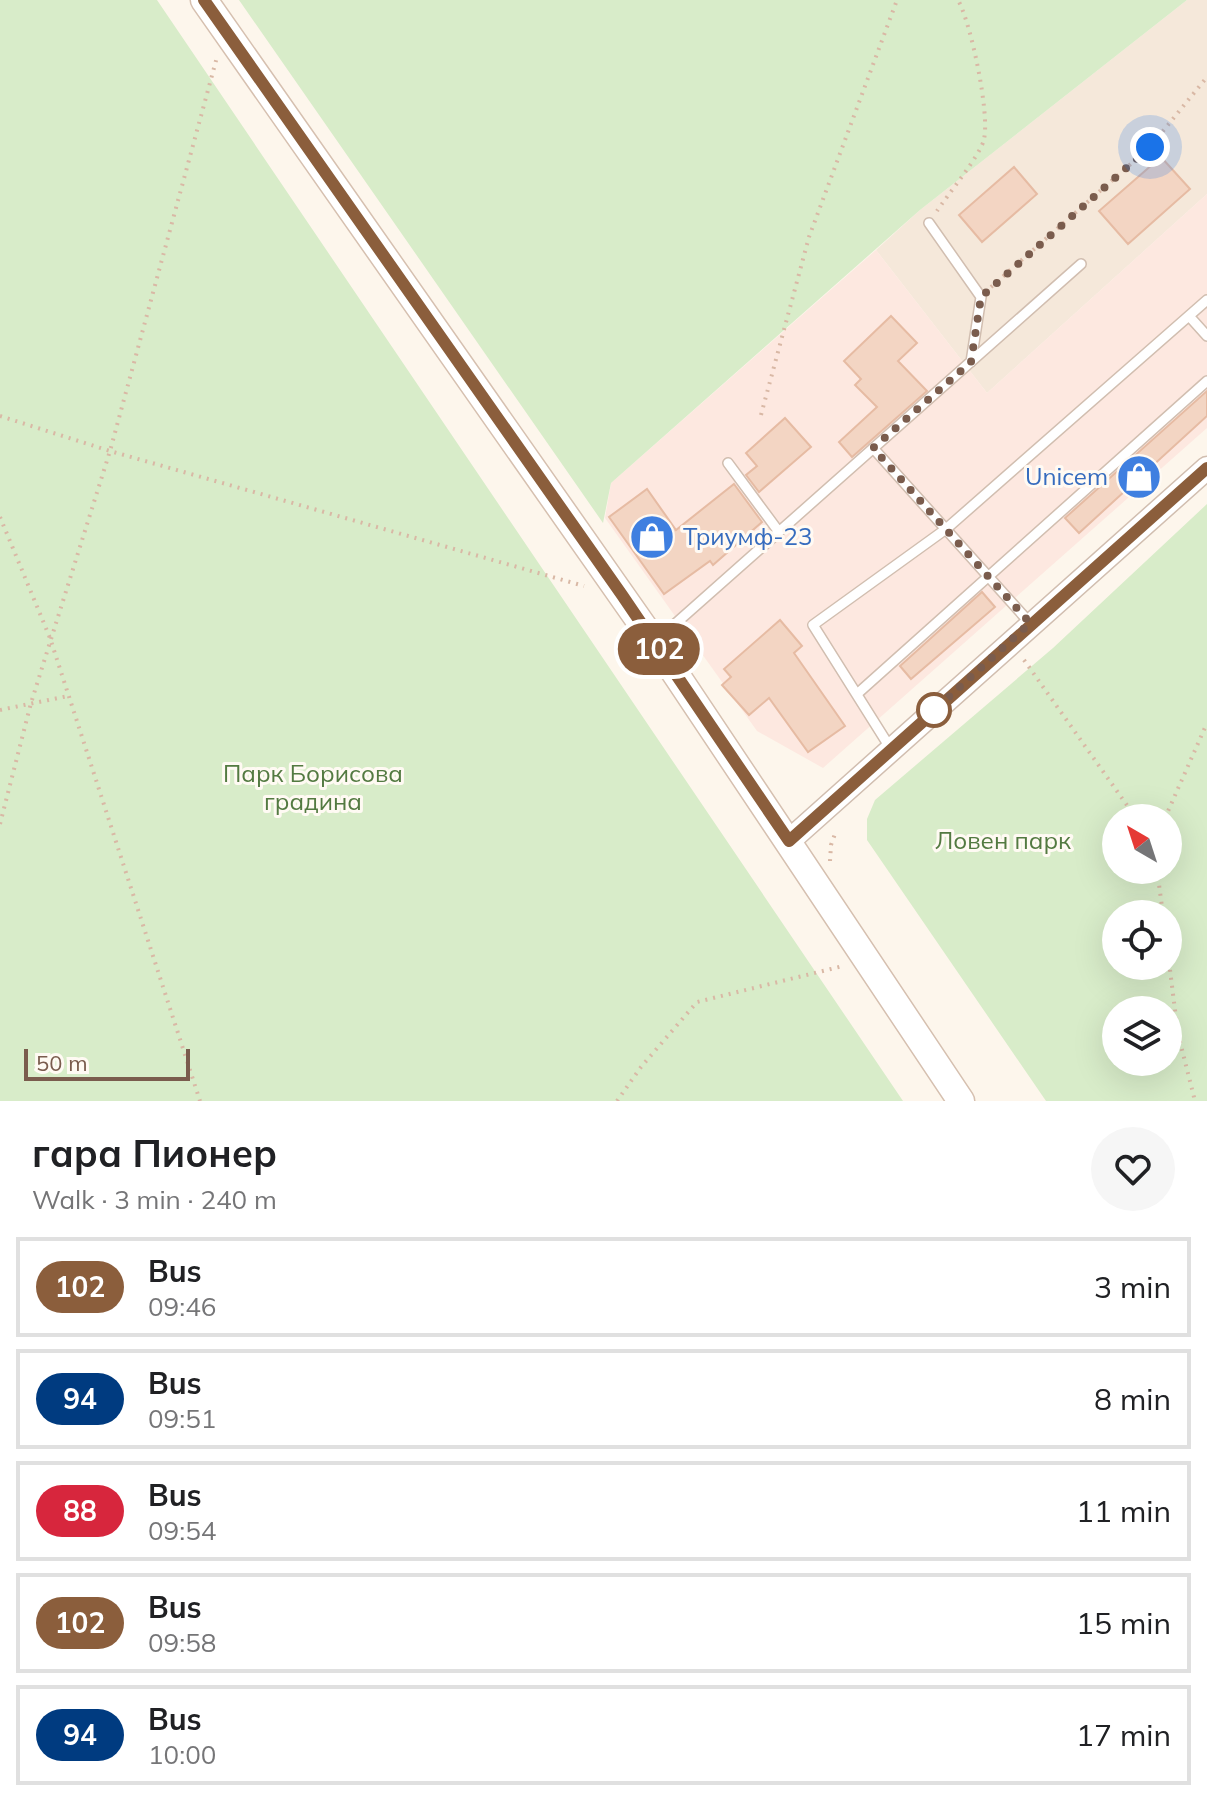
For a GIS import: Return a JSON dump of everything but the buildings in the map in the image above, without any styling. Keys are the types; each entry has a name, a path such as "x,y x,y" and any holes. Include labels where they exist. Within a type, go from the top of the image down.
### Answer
{"main road":[{"path":"204,0 655,643 961,1101"}],"street":[{"path":"789,841 1207,468"}],"lane":[{"path":"929,223 981,297 971,362"},
{"path":"655,643 1081,264"},
{"path":"891,749 813,625 946,529 1207,300"},
{"path":"1189,316 1207,336"},
{"path":"857,694 1207,381"},
{"path":"873,448 1030,623"},
{"path":"728,463 779,532"}],"path":[{"path":"761,415 809,237 897,0"},
{"path":"929,223 984,140 981,83 966,14 958,0"},
{"path":"0,824 50,638 110,451 218,53"},
{"path":"981,297 1150,147 1207,77"},
{"path":"0,416 110,451 584,586"},
{"path":"0,517 50,638 200,1101"},
{"path":"1010,641 1126,804"},
{"path":"0,710 69,696"},
{"path":"1171,804 1207,723"},
{"path":"831,864 830,851 836,831"},
{"path":"617,1101 641,1067 697,1002 843,966"},
{"path":"1171,980 1178,1034 1195,1101"}],"shaded area":[{"path":"1187,0 1207,0 1207,194 987,393 876,250 920,210"},
{"path":"1207,194 1207,428 823,768 757,731 605,518 611,483 876,250 987,393"}],"green space":[{"name":"Парк Борисова градина","path":"0,0 157,0 903,1101 0,1101"},
{"path":"239,0 1187,0 920,210 611,483 603,523"},
{"name":"Ловен парк","path":"1207,504 1207,1101 1046,1101 867,840 867,819 875,800 1053,648"}],"bus line":[{"name":"102","path":"204,0 622,595 789,841 1207,468"}],"place":[{"name":"Unicem","path":"1139,477"},
{"name":"Триумф-23","path":"652,537"}],"route":[{"path":"934,710 931,713 1030,623 873,448 971,362 981,297 1150,147"}]}
